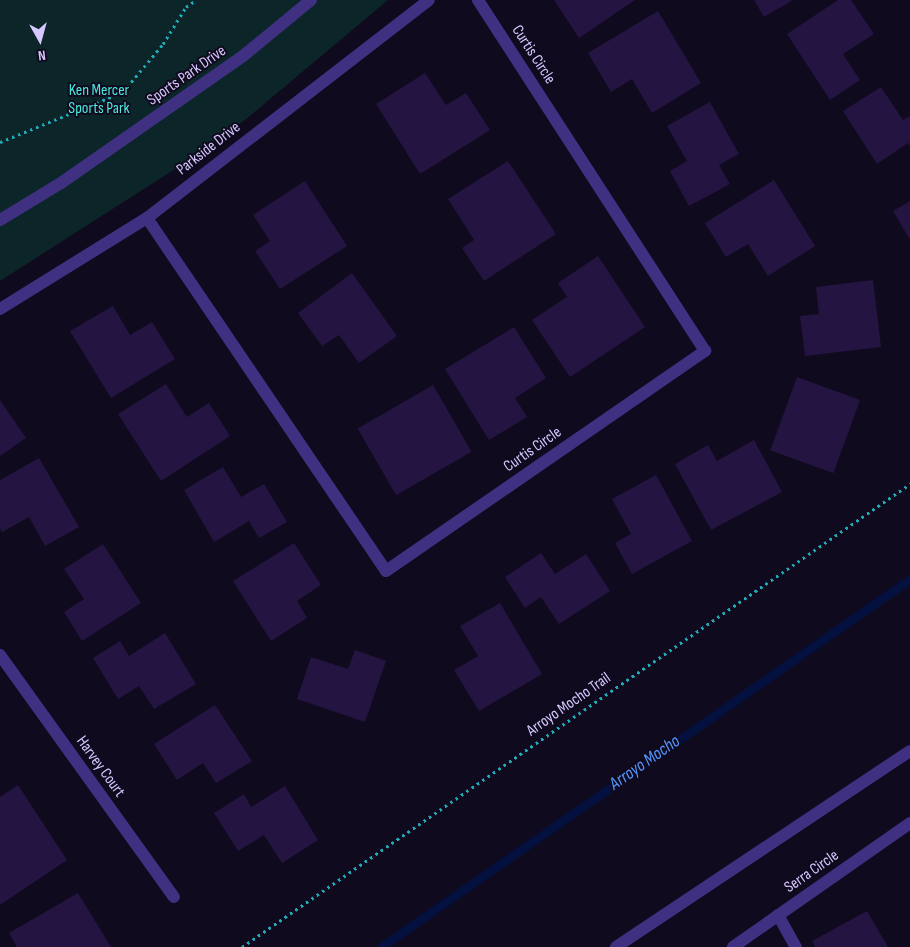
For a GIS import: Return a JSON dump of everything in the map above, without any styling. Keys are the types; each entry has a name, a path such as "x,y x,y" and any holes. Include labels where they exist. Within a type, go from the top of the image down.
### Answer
{"street":[{"name":"Sports Park Drive","path":"0,220 61,183 243,56 311,0"},
{"name":"Parkside Drive","path":"0,310 147,218 429,0"},
{"name":"Curtis Circle","path":"147,218 386,571 705,351 478,0"},
{"name":"Harvey Court","path":"0,655 174,897"},
{"path":"616,947 910,751"},
{"name":"Serra Circle","path":"733,947 910,823"},
{"path":"778,915 796,947"}],"path":[{"path":"0,142 123,92 163,44 186,7 196,0"},
{"name":"Arroyo Mocho Trail","path":"242,947 910,484"}],"green space":[{"name":"Ken Mercer Sports Park","path":"0,0 388,0 245,120 175,169 0,281"}],"building":[{"path":"554,0 635,0 579,38"},
{"path":"754,0 793,0 764,17"},
{"path":"838,0 851,0 874,34 843,54 860,80 830,100 787,34"},
{"path":"658,11 701,83 652,113 632,79 611,92 588,53"},
{"path":"425,73 446,105 466,93 490,130 420,174 376,104"},
{"path":"881,87 903,120 910,116 910,146 908,143 877,164 843,111"},
{"path":"710,102 739,154 719,165 730,184 689,206 670,171 687,161 667,126"},
{"path":"508,161 556,234 484,281 462,248 474,240 448,199"},
{"path":"774,180 815,246 768,276 748,244 726,257 705,223"},
{"path":"305,181 347,246 280,289 255,251 270,241 253,215"},
{"path":"910,201 910,240 893,211"},
{"path":"598,256 645,327 570,377 532,320 567,297 558,283"},
{"path":"352,273 397,336 359,363 339,335 322,346 298,313"},
{"path":"873,280 881,347 805,356 800,316 819,314 816,287"},
{"path":"113,306 130,335 152,322 175,359 111,398 70,331"},
{"path":"514,327 546,378 515,398 527,417 489,440 445,369"},
{"path":"797,377 860,400 833,473 770,450"},
{"path":"166,384 187,417 209,403 230,436 161,481 118,414"},
{"path":"433,385 471,452 396,495 358,429"},
{"path":"0,400 26,438 0,456"},
{"path":"754,440 782,492 711,530 675,464 708,445 717,461"},
{"path":"39,458 79,527 45,546 29,517 2,532 0,528 0,480"},
{"path":"223,467 241,497 264,484 287,522 259,538 249,521 214,542 184,490"},
{"path":"656,475 692,541 632,574 615,543 631,534 612,499"},
{"path":"294,543 321,585 297,601 307,618 271,641 233,581"},
{"path":"103,544 141,603 82,641 64,612 84,599 64,569"},
{"path":"541,553 555,574 586,554 610,591 559,624 541,597 525,608 505,577"},
{"path":"500,603 542,674 479,711 454,670 478,656 460,626"},
{"path":"165,633 196,684 154,709 139,686 118,699 93,658 120,641 129,656"},
{"path":"355,650 386,661 365,722 297,699 311,657 348,669"},
{"path":"215,705 252,761 216,783 203,763 177,780 154,744"},
{"path":"18,785 67,860 0,905 0,797"},
{"path":"285,786 318,840 282,863 264,835 238,851 214,813 244,794 251,807"},
{"path":"78,893 111,947 17,947 9,933"},
{"path":"867,911 888,947 815,947 812,941"}],"waterway":[{"name":"Arroyo Mocho","path":"381,947 910,579"}]}
